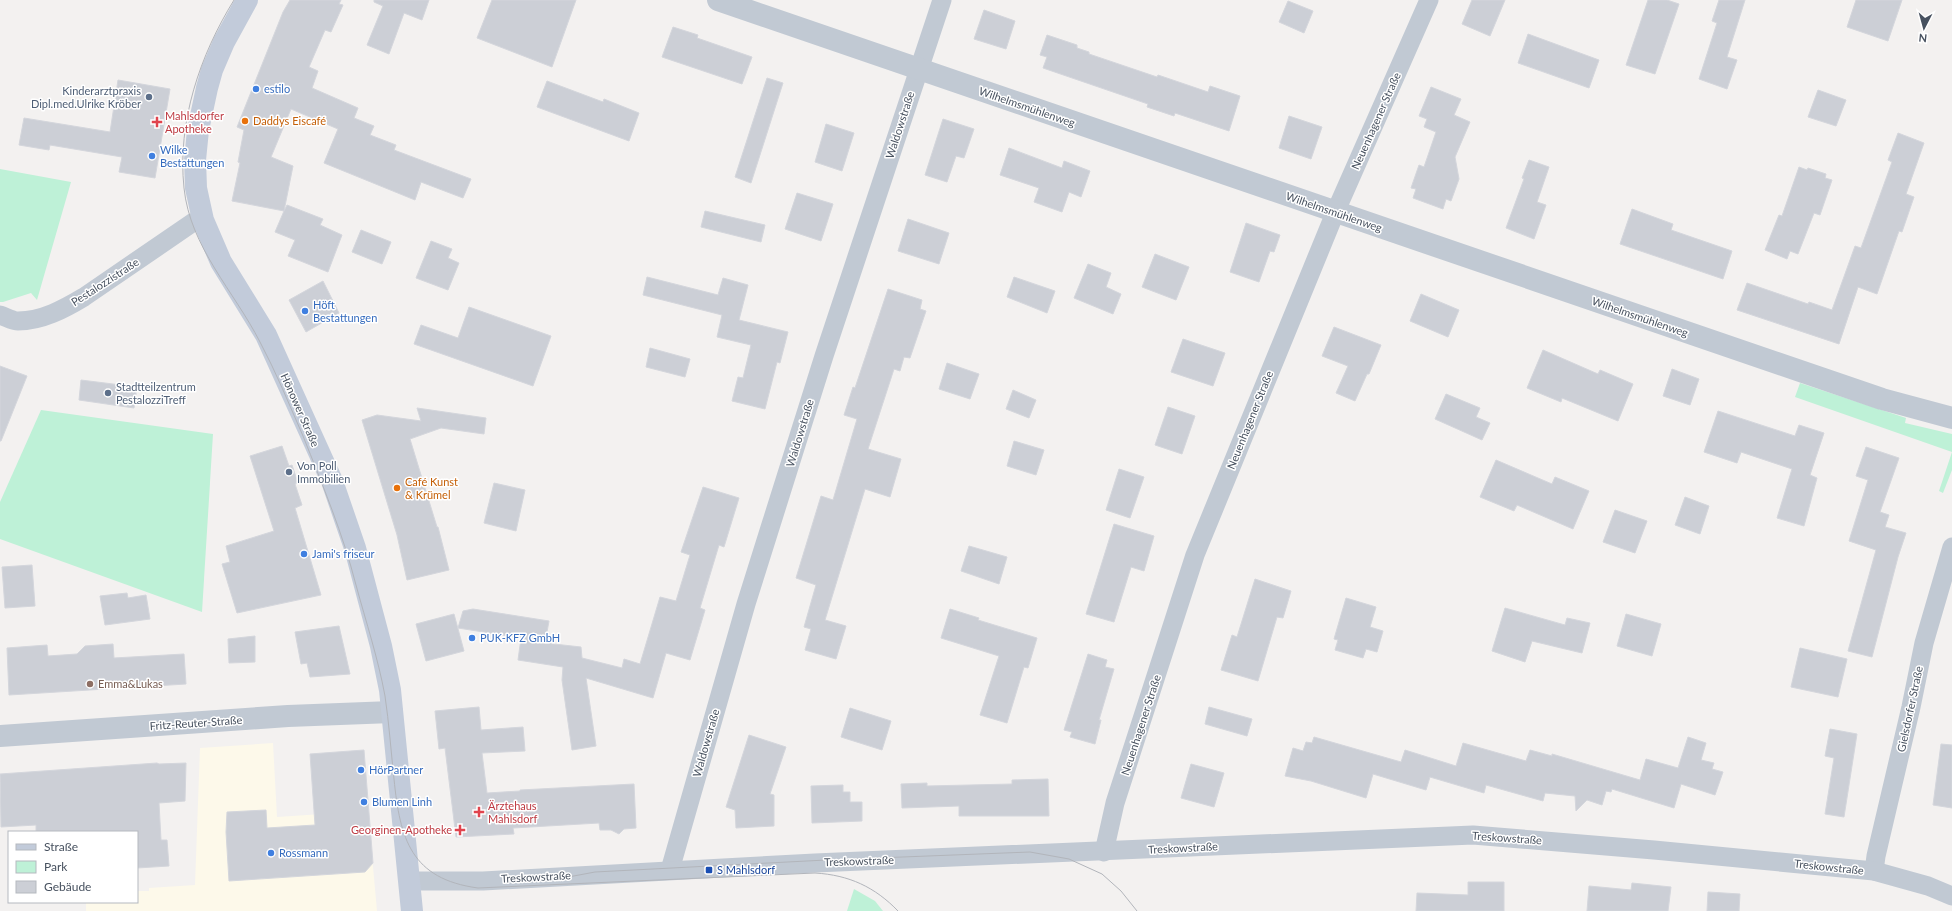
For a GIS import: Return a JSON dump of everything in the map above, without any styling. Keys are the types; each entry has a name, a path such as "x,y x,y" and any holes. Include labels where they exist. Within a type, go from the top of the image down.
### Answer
{"main road":[{"name":"Hönower Straße","path":"247,0 224,42 212,70 198,130 195,160 196,188 203,220 221,262 266,335 332,481 368,593 388,678 412,911"}],"street":[{"name":"Wilhelmsmühlenweg","path":"718,0 1335,213 1882,399 1952,418"},
{"name":"Waldowstraße","path":"670,870 746,604 824,356 942,0"},
{"name":"Neuenhagener Straße","path":"1104,852 1115,803 1195,555 1335,213 1429,0"},
{"name":"Pestalozzistraße","path":"9,318 44,317 66,307 84,297 192,223 203,220"},
{"name":"Gielsdorfer Straße","path":"1874,871 1876,856 1911,707 1924,643 1952,547"},
{"name":"Fritz-Reuter-Straße","path":"0,736 288,716 392,712"},
{"name":"Treskowstraße","path":"409,882 482,880 1051,852 1104,852 1473,835 1654,850 1874,871 1928,886 1952,896"}],"shaded area":[{"path":"273,743 277,817 368,811 377,911 86,911 86,903 138,903 138,891 149,891 149,888 195,885 200,748"}],"green space":[{"path":"0,169 71,182 37,300 31,293 0,302"},
{"path":"1800,383 1906,418 1905,423 1952,434 1952,452 1795,397"},
{"path":"41,410 213,434 202,612 0,539 0,502"},
{"path":"1952,452 1952,470 1943,493 1939,491"},
{"path":"854,889 875,901 883,911 847,911"}],"building":[{"path":"290,0 341,0 339,4 343,5 331,32 325,30 309,67 318,71 312,88 358,108 354,118 374,126 370,135 396,145 394,150 471,179 463,198 421,182 415,200 324,163 338,129 291,109 271,157 293,166 284,211 232,201 240,163 238,162 244,130 237,127 283,12"},
{"path":"374,0 429,0 422,20 404,13 389,54 367,45 383,6 374,2"},
{"path":"492,0 576,0 552,67 477,38"},
{"path":"1472,0 1505,0 1490,36 1462,24"},
{"path":"1648,0 1667,0 1679,4 1655,74 1626,65"},
{"path":"1719,0 1745,0 1727,57 1737,60 1727,89 1699,79 1717,23 1712,21"},
{"path":"1856,0 1902,0 1888,41 1847,27"},
{"path":"1288,1 1313,11 1304,33 1279,22"},
{"path":"984,10 1015,21 1006,49 974,39"},
{"path":"673,27 698,35 697,38 752,57 742,84 662,57"},
{"path":"1528,34 1599,60 1589,88 1518,63"},
{"path":"1047,35 1077,45 1077,48 1089,52 1089,54 1157,77 1158,75 1208,92 1210,86 1240,96 1229,131 1175,113 1174,116 1147,107 1148,104 1043,68 1047,57 1040,55"},
{"path":"767,78 783,83 751,183 735,177"},
{"path":"118,80 170,89 155,178 119,172 122,157 50,145 49,150 19,145 24,118 110,132"},
{"path":"547,81 603,102 604,99 639,113 629,141 537,107"},
{"path":"1431,87 1461,99 1454,115 1470,122 1455,157 1459,179 1451,201 1446,199 1443,209 1413,198 1416,189 1411,188 1419,165 1424,167 1436,132 1424,127 1427,119 1419,116"},
{"path":"1818,90 1846,100 1836,126 1808,117"},
{"path":"1289,116 1322,127 1311,159 1279,148"},
{"path":"943,119 974,129 964,158 956,156 947,182 925,175"},
{"path":"826,124 854,133 842,171 815,162"},
{"path":"1898,133 1924,143 1906,194 1914,197 1902,232 1899,231 1877,294 1858,287 1839,344 1737,310 1747,283 1808,304 1809,302 1832,310 1855,246 1861,248 1892,162 1888,160"},
{"path":"1009,148 1062,168 1064,161 1090,171 1081,197 1069,192 1062,212 1034,202 1039,188 1000,175"},
{"path":"1529,160 1549,167 1537,202 1546,205 1534,239 1506,228 1524,179 1522,178"},
{"path":"1799,167 1807,170 1808,168 1826,174 1825,178 1832,180 1820,215 1814,213 1798,254 1790,251 1787,259 1765,250 1779,215 1782,216"},
{"path":"797,193 833,204 821,241 785,229"},
{"path":"287,205 323,219 320,225 342,235 328,272 288,256 295,240 275,232"},
{"path":"1632,209 1673,224 1671,230 1732,251 1723,279 1620,244"},
{"path":"705,211 765,225 761,242 701,227"},
{"path":"908,219 949,233 939,264 898,251"},
{"path":"1246,223 1280,235 1274,252 1270,251 1259,282 1230,272"},
{"path":"361,230 391,242 382,264 352,252"},
{"path":"431,241 452,249 448,258 459,263 448,290 416,278"},
{"path":"1155,254 1189,267 1176,300 1142,287"},
{"path":"1088,264 1111,273 1106,287 1121,294 1113,314 1074,298"},
{"path":"647,277 718,295 723,278 748,285 739,320 788,332 780,363 777,362 765,409 732,401 738,377 743,378 751,345 717,337 722,315 643,295"},
{"path":"1014,277 1055,291 1047,313 1007,297"},
{"path":"323,281 339,313 306,332 289,300"},
{"path":"888,289 922,300 920,309 926,311 910,358 904,357 900,371 894,369 868,449 901,459 890,497 865,489 825,620 846,626 836,659 805,650 811,629 804,627 816,585 796,578 821,496 833,500 857,419 844,415 853,387 855,388"},
{"path":"1421,294 1459,310 1448,337 1410,321"},
{"path":"469,307 551,336 533,386 414,344 421,325 458,338"},
{"path":"1334,327 1381,345 1369,374 1367,374 1355,401 1336,393 1348,366 1322,356"},
{"path":"1183,339 1225,353 1213,386 1171,372"},
{"path":"650,348 690,359 685,377 646,367"},
{"path":"1543,350 1598,374 1600,370 1633,384 1618,421 1562,398 1561,402 1527,388"},
{"path":"947,363 979,374 970,399 939,389"},
{"path":"0,366 27,376 1,441 0,441"},
{"path":"1672,369 1699,379 1690,405 1663,396"},
{"name":"Stadtteilzentrum PestalozziTreff","path":"81,380 137,387 134,408 79,400"},
{"path":"1013,390 1036,400 1029,418 1006,409"},
{"path":"1446,394 1480,408 1476,417 1490,423 1482,440 1435,419"},
{"path":"1168,407 1195,416 1182,454 1155,445"},
{"path":"417,408 486,418 484,434 441,428 410,439 438,527 449,570 407,580 397,535 362,420 377,415 421,421"},
{"path":"1718,411 1795,436 1799,425 1824,433 1810,475 1817,478 1804,526 1777,518 1792,469 1741,452 1737,463 1704,452"},
{"path":"1014,441 1044,450 1036,475 1007,466"},
{"path":"282,446 289,466 292,465 298,483 295,484 302,505 295,508 321,595 237,613 222,564 230,562 226,546 274,531 250,456"},
{"path":"1866,447 1899,458 1880,512 1889,515 1885,527 1906,533 1898,557 1872,657 1848,651 1876,550 1849,541 1868,480 1856,476"},
{"path":"1496,460 1552,484 1555,477 1589,491 1573,529 1517,505 1514,511 1480,497"},
{"path":"1119,469 1144,477 1130,518 1106,510"},
{"path":"494,483 525,490 516,531 484,523"},
{"path":"703,487 739,498 724,547 719,545 700,608 705,610 690,660 666,653 653,698 586,678 596,746 572,750 562,680 563,667 518,660 521,638 458,628 463,611 473,609 549,621 545,643 581,647 582,658 622,668 624,659 640,664 660,597 676,601 690,555 681,552"},
{"path":"1685,497 1709,506 1700,534 1675,525"},
{"path":"1615,510 1647,521 1635,553 1603,542"},
{"path":"1114,524 1154,536 1144,571 1131,567 1114,622 1086,614"},
{"path":"969,546 1007,557 999,584 961,571"},
{"path":"32,565 35,606 5,608 2,567"},
{"path":"1255,579 1291,591 1283,618 1277,617 1258,681 1221,670 1232,635 1237,637"},
{"path":"127,593 128,598 146,595 150,619 105,625 100,596"},
{"path":"1346,598 1376,607 1370,627 1383,631 1377,652 1366,649 1363,658 1335,650 1338,640 1334,639"},
{"path":"1505,608 1565,625 1567,618 1590,623 1582,653 1532,641 1525,662 1492,651"},
{"path":"950,609 979,618 978,620 1037,638 1028,668 1024,667 1007,723 980,715 999,656 941,638"},
{"path":"454,614 464,651 426,661 416,624"},
{"path":"1626,614 1661,624 1652,656 1617,646"},
{"path":"339,626 350,674 310,677 307,663 301,664 295,632"},
{"path":"255,636 255,662 229,663 228,639"},
{"path":"113,644 114,658 184,654 186,684 9,695 7,648 47,645 48,656 77,654 85,646"},
{"path":"1800,648 1847,659 1838,697 1791,687"},
{"path":"1088,654 1107,660 1105,667 1114,669 1099,720 1101,720 1095,744 1070,737 1072,732 1064,730"},
{"path":"479,707 481,730 523,727 525,751 482,753 487,793 634,784 636,828 624,829 619,834 611,830 600,830 599,823 513,828 514,834 456,837 445,748 439,749 435,711"},
{"path":"1209,707 1252,719 1247,736 1205,724"},
{"path":"850,708 891,721 882,750 841,737"},
{"path":"1830,729 1857,734 1844,817 1825,814 1834,758 1825,756"},
{"path":"749,735 786,747 770,794 774,795 774,826 736,828 735,810 726,807"},
{"path":"1314,737 1401,762 1405,750 1456,766 1463,743 1526,761 1530,750 1552,756 1552,754 1640,780 1646,759 1678,768 1688,737 1706,743 1701,760 1714,763 1712,769 1723,772 1715,795 1681,784 1674,808 1612,789 1611,792 1606,791 1602,805 1587,800 1576,811 1575,796 1545,793 1543,801 1486,785 1484,793 1430,777 1426,790 1373,774 1366,798 1311,781 1285,776 1293,748 1303,751 1306,742 1312,743"},
{"path":"1941,744 1952,745 1952,808 1933,805"},
{"path":"364,750 373,863 365,872 229,881 226,832 227,812 266,810 267,828 315,825 310,754"},
{"path":"157,763 186,763 185,801 159,803 161,840 167,840 169,866 138,868 138,831 36,831 36,825 1,827 0,774"},
{"path":"1191,764 1224,773 1214,807 1181,798"},
{"path":"1048,779 1049,816 959,816 959,806 902,808 901,784 927,783 927,786 1012,784 1012,780"},
{"path":"843,785 843,792 850,792 850,802 862,802 862,821 812,823 811,786"},
{"path":"1468,882 1504,882 1504,911 1416,911 1417,893 1468,895"},
{"path":"1632,883 1671,887 1668,911 1587,911 1589,886 1631,890"},
{"path":"1708,892 1740,894 1739,911 1707,911"}],"tram line":[{"path":"234,0 222,21 201,66 188,114 184,139 183,163 184,188 188,209 195,230 214,268 250,323 272,365 303,436 339,529 351,566 382,682 388,716 394,779 400,820 413,853 437,876 455,883 478,888 815,873 827,874 839,876 871,889 898,911"},
{"path":"547,881 595,872 826,860 1030,852 1069,859 1102,874 1121,891 1137,911"}],"place":[{"name":"estilo","path":"256,89"},
{"name":"Kinderarztpraxis Dipl.med.Ulrike Kröber","path":"149,97"},
{"name":"Daddys Eiscafé","path":"245,121"},
{"name":"Mahlsdorfer Apotheke","path":"157,122"},
{"name":"Wilke Bestattungen","path":"152,156"},
{"name":"Höft Bestattungen","path":"305,311"},
{"name":"Stadtteilzentrum PestalozziTreff","path":"108,393"},
{"name":"Von Poll Immobilien","path":"289,472"},
{"name":"Café Kunst & Krümel","path":"397,488"},
{"name":"Jami's friseur","path":"304,554"},
{"name":"PUK-KFZ GmbH","path":"472,638"},
{"name":"Emma&Lukas","path":"90,684"},
{"name":"HörPartner","path":"361,770"},
{"name":"Blumen Linh","path":"364,802"},
{"name":"Ärztehaus Mahlsdorf","path":"479,812"},
{"name":"Georginen-Apotheke","path":"460,830"},
{"name":"Rossmann","path":"271,853"},
{"name":"S Mahlsdorf","path":"709,870"}]}
